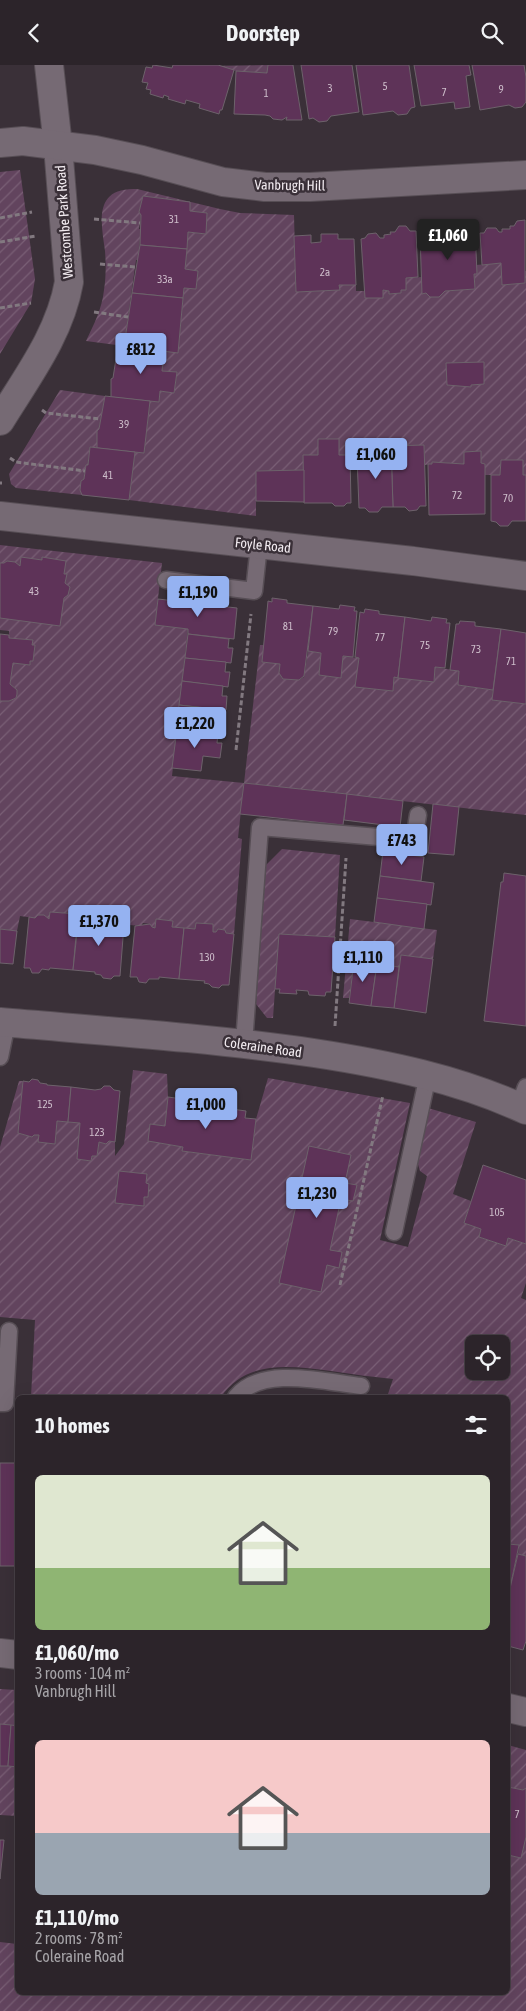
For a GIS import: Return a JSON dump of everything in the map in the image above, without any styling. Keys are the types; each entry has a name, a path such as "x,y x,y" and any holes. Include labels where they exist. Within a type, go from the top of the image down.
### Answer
{"street":[{"name":"Westcombe Park Road","path":"0,421 55,330 65,304 69,282 58,146 49,65"},
{"name":"Vanbrugh Hill","path":"0,143 23,141 95,150 142,159 223,181 265,187 310,187 526,175"},
{"name":"Foyle Road","path":"0,516 412,561 526,576"},
{"name":"Coleraine Road","path":"3,1022 244,1043 363,1061 428,1075 524,1101"},
{"path":"0,1653 15,1655"},
{"path":"510,1708 526,1712"}],"lane":[{"path":"166,580 254,591 259,545"},
{"path":"244,1043 260,827 414,840 418,815"},
{"path":"0,1057 3,1022"},
{"path":"394,1232 428,1075"},
{"path":"0,1403 5,1403 9,1331"},
{"path":"238,1395 243,1389 267,1379 291,1378 361,1386"}],"path":[{"path":"0,217 33,212"},
{"path":"94,219 140,223"},
{"path":"0,241 36,236"},
{"path":"100,264 135,267"},
{"path":"0,308 31,303 36,305"},
{"path":"94,312 128,317"},
{"path":"40,409 46,413 100,419"},
{"path":"10,458 16,462 85,471"},
{"path":"236,750 254,591"},
{"path":"335,1032 348,834"},
{"path":"340,1285 384,1089"}],"shaded area":[{"path":"268,65 267,73 236,71 218,66"},
{"path":"20,170 35,279 31,303 0,354 0,172"},
{"path":"137,189 240,213 294,215 296,292 339,290 339,285 356,285 356,291 365,291 365,298 382,298 383,290 389,291 389,294 401,293 401,290 406,290 406,278 422,277 422,294 426,293 430,297 438,297 445,291 475,289 474,274 476,265 501,263 502,285 525,283 524,271 526,271 526,475 523,475 523,460 501,460 500,475 484,475 485,464 481,463 481,451 464,452 464,464 432,462 432,464 425,465 424,445 371,447 371,456 350,457 350,455 339,455 339,439 318,439 318,455 304,470 256,471 256,516 129,500 135,452 144,453 150,401 159,402 160,391 174,393 177,372 162,371 164,351 178,352 184,288 196,289 198,271 185,269 188,232 205,234 207,213 190,211 190,202 143,196 139,212 141,215 139,229 141,229 138,260 136,260 124,346 86,341 100,310 105,285 106,261 102,229 103,208 106,200 113,194 123,190"},
{"path":"60,390 105,396 99,429 97,431 97,448 90,447 88,465 86,466 84,479 81,481 80,490 82,495 16,488 11,484 9,474"},
{"path":"0,545 162,563 155,625 188,629 172,776 244,783 238,838 242,839 234,934 218,929 216,932 213,932 213,924 196,923 195,929 172,927 173,921 156,919 155,928 150,924 143,923 141,926 118,924 117,921 110,920 108,923 103,923 104,915 87,913 86,924 78,923 78,914 50,912 49,919 38,915 35,918 20,916 17,931 0,929 0,701 9,701 16,698 17,690 10,684 13,663 30,665 30,661 33,661 35,646 32,645 32,640 9,638 9,631 0,630"},
{"path":"260,645 264,645 262,662 280,664 279,673 283,679 299,680 304,677 308,651 321,653 319,675 341,678 343,656 359,658 356,687 393,691 394,677 434,682 435,667 459,671 458,685 493,690 492,700 526,704 526,815 244,783"},
{"path":"282,849 340,855 335,937 279,934 273,1018 267,1018 256,1004 266,865"},
{"path":"350,919 437,930 433,959 401,955 399,967 354,961 349,998 343,998"},
{"path":"133,1070 167,1074 168,1097 165,1126 150,1124 149,1141 183,1147 182,1151 251,1160 256,1119 268,1078 410,1103 380,1240 408,1247 427,1176 420,1171 417,1161 428,1108 476,1122 453,1194 471,1201 464,1223 481,1229 479,1237 506,1246 508,1238 526,1244 526,1283 521,1298 526,1300 526,1556 518,1554 519,1545 510,1544 510,1395 388,1395 393,1379 285,1367 257,1371 244,1376 223,1395 31,1395 35,1320 0,1317 0,1147 19,1081 23,1081 18,1133 32,1137 39,1135 39,1142 55,1144 57,1121 80,1123 78,1159 91,1161 92,1156 97,1156 99,1142 106,1144 109,1141 115,1142 115,1156 124,1144"},
{"path":"0,1689 15,1690 15,1816 0,1815"},
{"path":"510,1746 526,1750 526,2011 0,2011 0,1942 15,1944 15,1995 510,1995"}],"building":[{"path":"153,65 172,68 173,65 218,65 234,70 222,110 220,110 219,114 199,108 200,104 186,100 185,104 168,99 169,97 164,95 163,98 150,94 151,90 146,89 148,83 142,82 146,67 152,68"},
{"path":"268,65 293,65 302,120 286,120 287,117 282,120 273,119 265,115 234,114 236,71 267,73"},
{"path":"301,65 352,65 359,112 331,116 327,121 319,122 313,118 309,119"},
{"path":"356,65 409,65 415,107 411,108 407,114 398,115 393,111 363,115"},
{"path":"414,65 469,65 471,75 466,76 470,107 455,109 454,102 421,106"},
{"path":"472,65 524,65 526,102 522,107 515,108 509,105 480,110"},
{"path":"143,196 190,202 190,211 207,213 206,234 188,232 187,249 140,245 141,215 139,212"},
{"path":"525,220 525,283 502,285 501,263 482,265 480,233 484,233 487,228 496,228 499,232 502,232 502,229 510,229 510,226 514,226 517,221"},
{"path":"458,224 466,224 470,229 475,228 477,274 474,274 475,289 445,291 439,297 430,297 426,293 422,294 420,235 427,231 445,234 444,232 451,231 450,229 454,229"},
{"path":"399,226 406,226 410,231 416,231 418,277 406,278 406,290 401,290 401,293 389,294 389,291 383,290 383,298 365,298 361,239 365,238 368,234 376,233 380,238 384,238 384,235 395,232"},
{"path":"321,234 338,234 338,239 354,239 356,285 339,285 340,290 296,292 294,236 311,235 311,243 321,242"},
{"path":"140,245 187,249 185,269 198,271 196,289 184,288 183,298 132,293"},
{"path":"132,293 183,298 178,353 124,346"},
{"path":"118,346 164,351 162,371 177,372 174,393 160,391 159,402 111,397 111,379 113,378"},
{"path":"484,362 484,384 471,385 471,387 447,385 446,363"},
{"path":"105,396 150,401 144,453 97,448 97,431 99,429"},
{"path":"318,439 339,439 339,455 350,455 351,503 347,503 344,506 335,506 332,503 304,503 303,455 318,455"},
{"path":"424,445 426,506 420,506 417,510 409,511 405,507 393,507 391,446"},
{"path":"391,446 393,507 382,507 378,512 369,512 365,508 359,508 357,457 371,456 371,447"},
{"path":"90,447 135,452 129,500 82,495 80,490 81,481 84,479 86,465 88,465"},
{"path":"481,451 481,463 485,464 485,514 429,515 428,464 432,464 432,462 464,464 464,452"},
{"path":"501,460 523,460 523,475 526,475 526,521 512,521 508,526 500,526 496,522 491,521 491,475 500,475"},
{"path":"304,470 304,502 256,501 256,471"},
{"path":"21,557 42,560 42,557 66,561 64,574 67,574 65,583 70,587 68,595 64,598 60,626 0,618 0,563 7,561 15,562 20,566"},
{"path":"272,598 287,600 287,603 313,606 304,676 299,680 283,679 279,673 280,664 262,662 268,601 272,602"},
{"path":"158,599 237,608 234,639 188,634 188,629 155,625"},
{"path":"340,605 355,607 354,611 357,611 353,657 343,656 341,678 319,675 321,653 308,651 313,606 339,609"},
{"path":"365,609 379,611 379,614 405,617 398,678 394,677 393,691 355,687 359,658 355,657 360,612 364,613"},
{"path":"405,617 431,621 432,617 447,619 446,623 450,623 445,668 435,667 434,682 398,678"},
{"path":"460,621 475,622 475,626 501,629 493,690 458,685 459,671 450,670 456,624 459,624"},
{"path":"501,629 526,633 526,704 492,700"},
{"path":"0,634 9,635 9,638 33,640 32,645 35,645 33,661 30,661 30,665 13,663 10,684 17,690 17,694 16,698 9,701 0,701"},
{"path":"188,634 229,639 228,648 233,648 231,663 185,658"},
{"path":"185,658 226,662 225,672 230,672 228,687 182,681"},
{"path":"182,681 223,686 222,696 227,696 226,710 179,705"},
{"path":"179,705 221,710 220,719 225,720 223,734 177,729"},
{"path":"177,729 218,733 217,743 222,743 220,758 203,756 201,771 172,768"},
{"path":"244,783 347,794 343,825 240,814"},
{"path":"347,794 403,801 400,827 344,820"},
{"path":"433,804 459,807 454,855 428,853"},
{"path":"383,851 424,857 421,881 380,876"},
{"path":"504,873 526,876 526,1026 484,1021 501,882 503,882"},
{"path":"380,876 434,883 431,905 377,898"},
{"path":"377,898 427,904 424,929 374,922"},
{"path":"50,912 78,914 73,970 50,968 49,970 42,969 39,973 32,973 30,968 24,968 29,917 35,918 38,915 44,915 49,919"},
{"path":"87,913 104,915 103,923 108,923 110,920 124,925 120,976 114,976 111,979 103,978 101,975 95,974 95,972 73,970 78,923 86,924"},
{"path":"156,919 173,921 172,927 184,928 179,979 159,977 159,979 149,979 146,983 139,982 137,977 130,977 135,926 150,924 155,928"},
{"path":"196,923 213,924 213,932 216,932 218,929 234,934 229,985 222,985 219,988 204,983 205,981 179,979 184,928 195,929"},
{"path":"0,929 17,931 13,964 0,963"},
{"path":"279,934 335,937 331,992 326,992 325,996 309,995 308,991 296,990 297,994 279,993 280,989 275,989"},
{"path":"401,955 433,959 426,1013 394,1008"},
{"path":"354,961 377,964 371,1006 349,1003"},
{"path":"377,964 399,967 394,1008 371,1006"},
{"path":"32,1079 47,1085 71,1087 68,1122 57,1121 55,1144 38,1142 39,1135 32,1137 18,1133 23,1081 29,1082"},
{"path":"104,1086 110,1086 114,1090 120,1091 115,1142 109,1141 106,1144 99,1142 97,1156 92,1156 91,1161 77,1159 80,1123 68,1122 71,1087 95,1090 101,1089"},
{"path":"168,1097 204,1102 203,1105 246,1111 245,1118 256,1119 251,1160 182,1151 183,1147 148,1141 150,1124 165,1126"},
{"path":"309,1146 351,1155 345,1183 357,1185 353,1201 341,1199 330,1250 342,1252 339,1268 327,1265 321,1292 279,1283"},
{"path":"483,1165 526,1180 526,1244 508,1238 506,1246 479,1237 481,1229 464,1223"},
{"path":"119,1171 147,1174 146,1183 149,1184 148,1197 144,1197 144,1206 115,1203"},
{"path":"0,1463 15,1463 15,1566 0,1566"},
{"path":"510,1544 519,1545 510,1588"},
{"path":"518,1554 526,1556 526,1641 523,1650 510,1647 510,1588"},
{"path":"0,1724 11,1725 8,1766 0,1766"},
{"path":"11,1725 15,1726 15,1767 8,1766"},
{"path":"510,1787 523,1790 526,1788 526,1837 521,1858 510,1855"},
{"path":"0,1840 4,1840 0,1879"}]}
